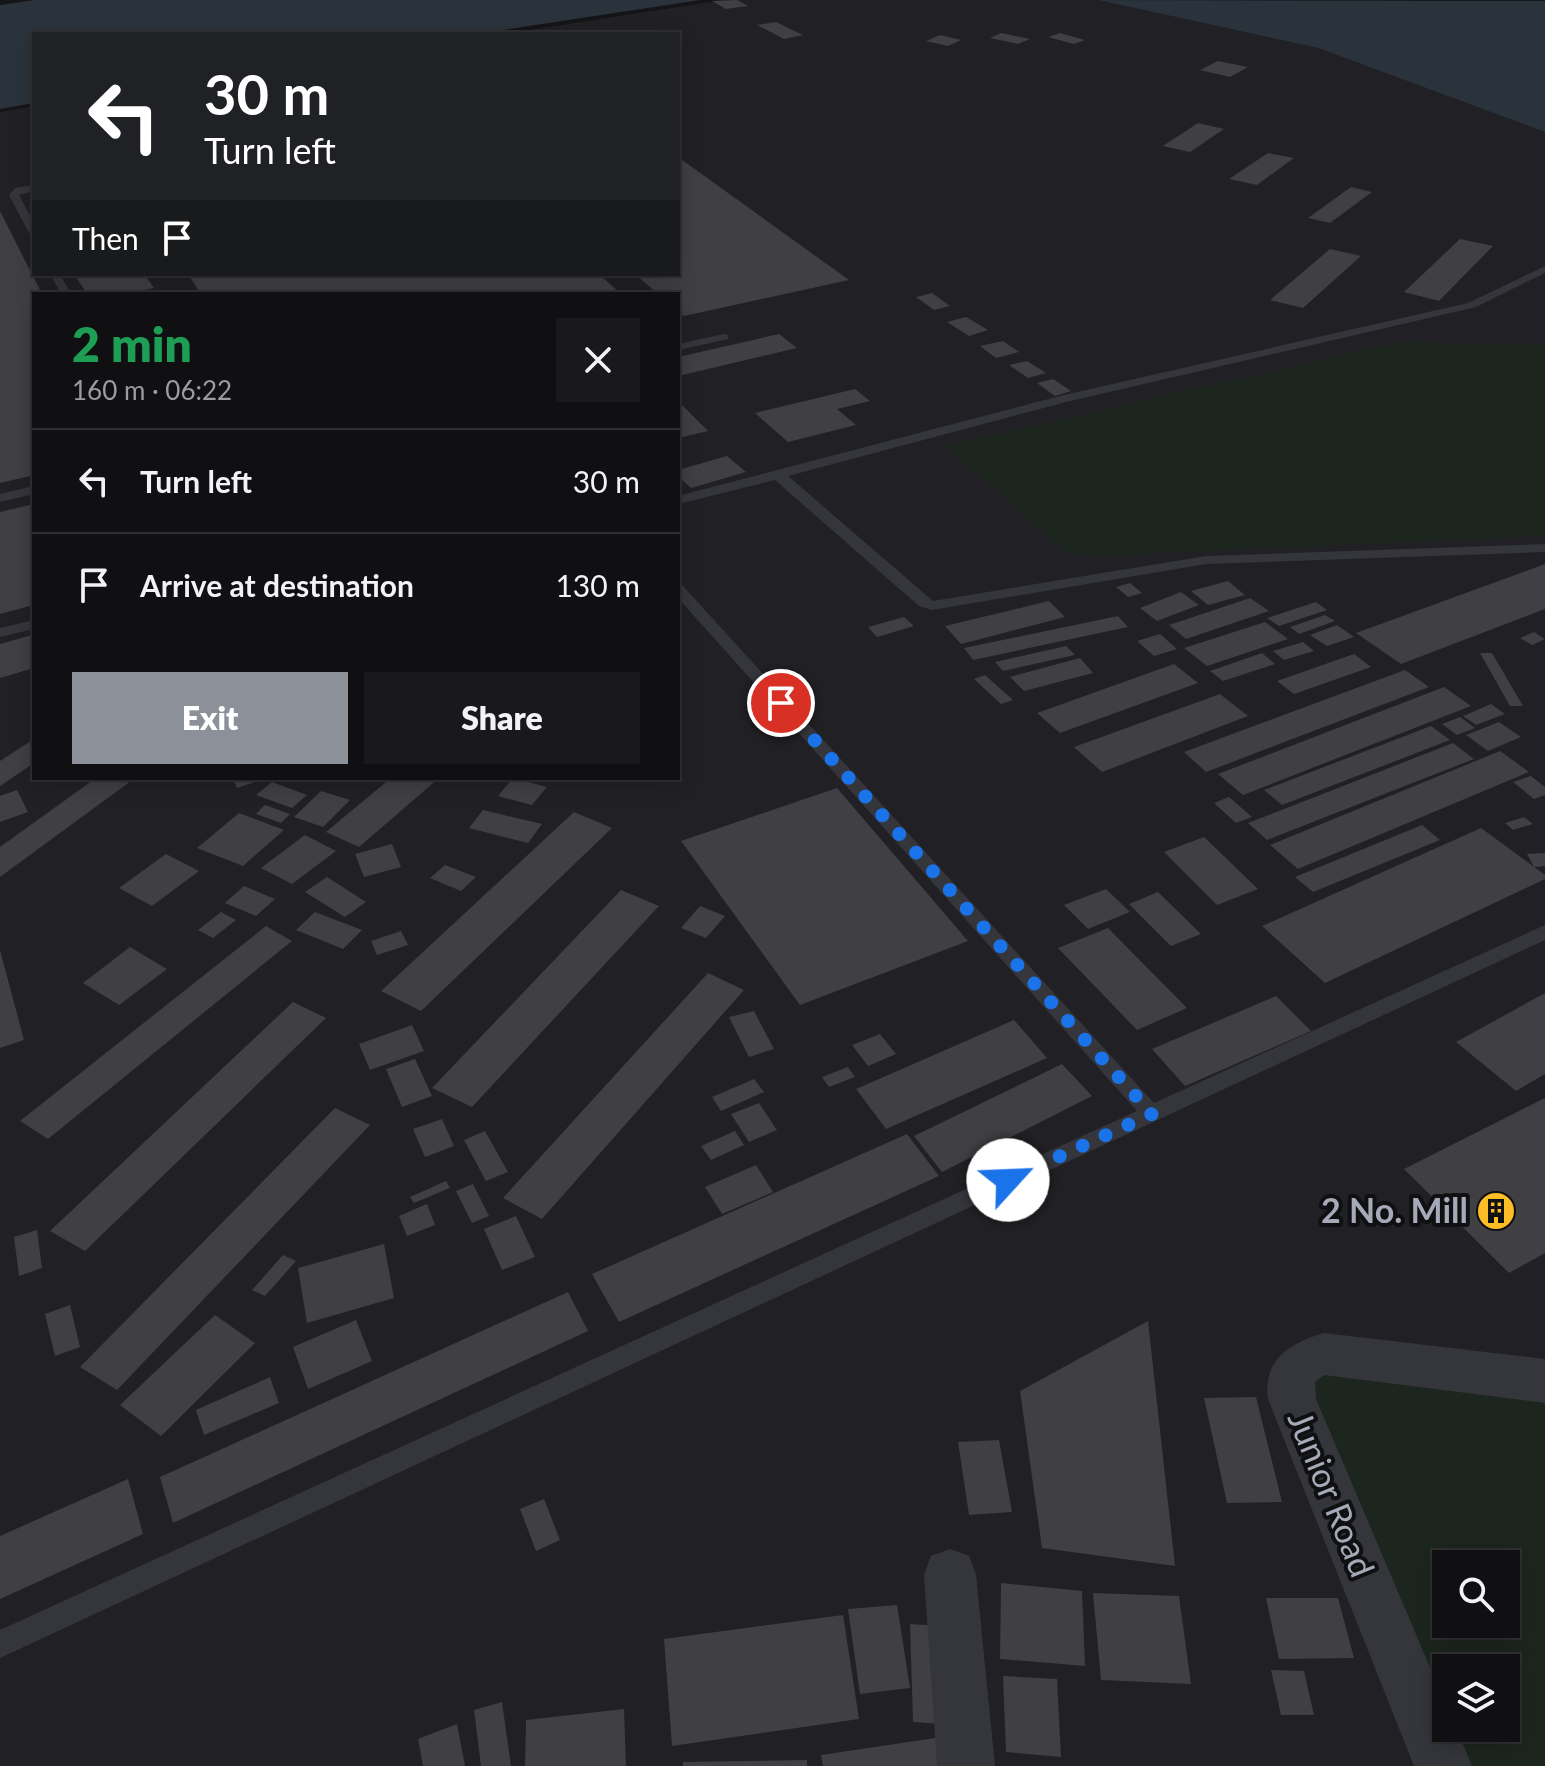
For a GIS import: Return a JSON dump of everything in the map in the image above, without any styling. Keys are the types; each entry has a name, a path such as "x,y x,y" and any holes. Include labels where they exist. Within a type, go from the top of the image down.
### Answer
{"street":[{"name":"Junior Road","path":"1443,1766 1292,1399 1289,1382 1294,1370 1306,1359 1324,1354 1545,1381"},
{"path":"950,1575 966,1766"}],"lane":[{"path":"32,188 18,190 14,195 32,229"},
{"path":"680,500 1064,399 1472,305 1545,269"},
{"path":"680,347 724,337"},
{"path":"778,475 924,603 932,606 1206,560 1545,548"},
{"path":"0,498 32,490"},
{"path":"680,591 1152,1114"},
{"path":"0,633 32,625"},
{"path":"0,1644 1545,932"}],"shaded area":[{"path":"35,0 700,0 490,32 32,32 32,103 0,109 0,5"},
{"path":"723,0 1098,0 1318,48 1545,132 1545,1766 0,1766 0,112 32,106 32,276 680,276 680,32 516,32"},
{"path":"1098,0 1545,1 1545,132 1318,48"},
{"path":"1400,342 1545,345 1545,536 1093,556 1066,552 946,446"},
{"path":"1294,1370 1545,1381 1545,1766 1443,1766 1434,1742 1520,1742 1520,1654 1432,1654 1432,1737"}],"building":[{"path":"737,0 748,6 726,9 712,1"},
{"path":"776,22 803,35 784,39 757,25"},
{"path":"1001,33 1030,39 1018,44 990,38"},
{"path":"1060,33 1085,40 1074,44 1048,37"},
{"path":"940,35 961,40 948,46 926,41"},
{"path":"1218,61 1248,67 1230,77 1200,70"},
{"path":"1198,123 1224,129 1190,152 1163,146"},
{"path":"1268,153 1294,158 1257,185 1229,179"},
{"path":"680,158 849,280 684,316 680,313 680,292 656,292 637,276 680,276"},
{"path":"1351,187 1372,192 1330,223 1308,218"},
{"path":"0,211 41,292 32,292 32,475 0,483"},
{"path":"1460,239 1493,246 1439,301 1404,292"},
{"path":"1330,249 1361,256 1303,308 1270,300"},
{"path":"75,276 145,276 154,288 135,292 86,292"},
{"path":"189,276 601,276 619,292 200,292"},
{"path":"932,293 950,306 934,310 916,297"},
{"path":"966,317 988,330 969,336 947,322"},
{"path":"779,334 797,348 680,376 680,357"},
{"path":"1003,341 1019,352 996,358 980,346"},
{"path":"1027,361 1046,373 1028,378 1009,365"},
{"path":"1053,379 1071,391 1055,396 1037,383"},
{"path":"855,389 870,401 837,409 856,425 788,442 755,413"},
{"path":"680,403 708,431 680,438"},
{"path":"727,456 746,472 691,488 680,478 680,469"},
{"path":"32,504 32,606 0,614 0,512"},
{"path":"1545,564 1545,609 1401,664 1356,633"},
{"path":"1228,581 1245,595 1208,605 1191,591"},
{"path":"1130,583 1142,593 1128,597 1116,587"},
{"path":"1181,592 1199,605 1157,621 1140,608"},
{"path":"1250,598 1269,611 1186,639 1169,625"},
{"path":"1049,601 1065,617 961,644 945,626"},
{"path":"1316,602 1327,610 1279,626 1267,618"},
{"path":"1325,615 1335,621 1299,634 1290,627"},
{"path":"1118,616 1128,627 973,660 964,648"},
{"path":"904,617 914,626 877,637 868,627"},
{"path":"1265,622 1288,639 1207,666 1184,648"},
{"path":"1337,625 1354,637 1327,646 1310,635"},
{"path":"1534,632 1545,639 1532,645 1520,638"},
{"path":"1160,634 1177,649 1154,656 1137,641"},
{"path":"32,635 32,669 0,678 0,644"},
{"path":"1303,642 1314,651 1284,660 1273,651"},
{"path":"1066,646 1075,655 1003,671 995,662"},
{"path":"1262,653 1275,664 1223,681 1210,671"},
{"path":"1480,653 1492,653 1523,706 1510,706"},
{"path":"1354,654 1371,667 1294,694 1277,681"},
{"path":"1080,658 1093,673 1024,691 1010,677"},
{"path":"1174,664 1198,683 1060,733 1037,713"},
{"path":"1405,670 1429,687 1206,772 1184,752"},
{"path":"985,675 1013,700 1001,704 974,679"},
{"path":"1444,687 1471,706 1243,795 1218,774"},
{"path":"1220,694 1248,716 1102,772 1074,747"},
{"path":"1491,704 1505,714 1476,725 1463,716"},
{"path":"1460,717 1475,728 1457,735 1442,724"},
{"path":"1499,722 1521,737 1488,751 1466,735"},
{"path":"1431,726 1450,740 1282,805 1264,790"},
{"path":"32,740 32,764 0,786 0,761"},
{"path":"1453,743 1474,759 1267,840 1248,823"},
{"path":"1500,751 1529,772 1298,869 1270,845"},
{"path":"1531,776 1545,787 1545,795 1534,799 1513,782"},
{"path":"93,780 132,780 0,877 0,847"},
{"path":"233,780 260,780 237,788"},
{"path":"389,780 437,780 359,847 326,832"},
{"path":"511,780 547,787 532,805 498,796"},
{"path":"272,782 307,795 292,808 256,795"},
{"path":"837,788 968,941 800,1005 681,841"},
{"path":"17,790 28,812 0,822 0,796"},
{"path":"321,791 350,800 323,827 294,817"},
{"path":"1229,797 1252,817 1236,823 1214,803"},
{"path":"265,805 290,814 281,823 256,814"},
{"path":"483,810 542,824 528,843 469,828"},
{"path":"574,812 612,828 421,1011 381,991"},
{"path":"239,813 284,830 243,866 197,848"},
{"path":"1524,817 1533,824 1513,830 1505,823"},
{"path":"1422,825 1440,840 1313,892 1295,877"},
{"path":"1481,828 1545,875 1545,879 1325,983 1262,926"},
{"path":"305,835 336,851 292,884 261,868"},
{"path":"1204,837 1258,889 1217,905 1164,852"},
{"path":"392,844 401,867 364,877 355,854"},
{"path":"1545,853 1545,866 1534,867 1527,854"},
{"path":"166,854 199,871 152,906 119,888"},
{"path":"445,865 476,877 461,891 430,878"},
{"path":"327,877 366,902 345,917 305,892"},
{"path":"244,886 275,899 256,916 225,903"},
{"path":"1106,889 1130,912 1088,929 1064,905"},
{"path":"621,890 659,906 472,1107 432,1088"},
{"path":"1158,892 1201,934 1171,946 1129,904"},
{"path":"700,906 725,916 706,938 681,928"},
{"path":"221,912 236,920 213,938 198,930"},
{"path":"315,912 362,930 343,949 296,930"},
{"path":"266,926 292,941 48,1139 20,1121"},
{"path":"1108,928 1187,1008 1137,1030 1058,948"},
{"path":"401,931 408,945 377,955 371,941"},
{"path":"130,947 167,969 119,1005 83,983"},
{"path":"0,950 24,1040 0,1048"},
{"path":"708,973 744,990 542,1219 503,1198"},
{"path":"1545,993 1545,1074 1516,1091 1456,1042"},
{"path":"1276,996 1311,1031 1185,1086 1152,1049"},
{"path":"293,1002 326,1018 85,1251 50,1231"},
{"path":"754,1011 774,1049 749,1057 729,1017"},
{"path":"1014,1020 1047,1058 886,1129 856,1089"},
{"path":"412,1025 424,1051 370,1070 359,1044"},
{"path":"880,1034 896,1054 868,1066 852,1045"},
{"path":"415,1059 432,1096 402,1107 386,1069"},
{"path":"1062,1064 1092,1096 942,1172 914,1136"},
{"path":"848,1067 855,1077 829,1087 822,1077"},
{"path":"754,1079 764,1092 721,1111 712,1097"},
{"name":"2 No. Mill","path":"1545,1098 1545,1253 1509,1273 1404,1169"},
{"path":"759,1103 777,1130 749,1142 731,1114"},
{"path":"335,1108 370,1125 117,1390 80,1367"},
{"path":"442,1119 454,1146 425,1157 413,1129"},
{"path":"485,1131 508,1172 486,1181 464,1140"},
{"path":"735,1131 744,1145 711,1160 701,1146"},
{"path":"907,1134 939,1176 619,1322 592,1274"},
{"path":"756,1165 773,1192 722,1214 705,1187"},
{"path":"446,1181 450,1188 414,1203 410,1197"},
{"path":"473,1184 489,1216 472,1223 456,1191"},
{"path":"427,1204 435,1225 407,1236 399,1216"},
{"path":"516,1216 535,1257 502,1270 484,1229"},
{"path":"37,1230 42,1268 19,1276 14,1237"},
{"path":"384,1244 394,1298 307,1323 298,1268"},
{"path":"283,1255 296,1261 265,1296 252,1290"},
{"path":"568,1292 588,1331 173,1523 160,1477"},
{"path":"70,1305 80,1347 55,1356 45,1314"},
{"path":"215,1315 255,1343 161,1436 120,1405"},
{"path":"356,1320 372,1361 308,1389 293,1347"},
{"path":"1148,1321 1175,1566 1042,1548 1020,1391"},
{"path":"270,1377 279,1403 204,1435 196,1410"},
{"path":"1256,1397 1282,1502 1227,1503 1204,1398"},
{"path":"999,1440 1012,1512 969,1515 958,1442"},
{"path":"128,1479 143,1534 0,1599 0,1536"},
{"path":"544,1499 560,1540 536,1551 520,1509"},
{"path":"1001,1583 1082,1591 1085,1666 1000,1659"},
{"path":"1093,1593 1179,1596 1191,1684 1101,1680"},
{"path":"1266,1598 1338,1598 1354,1658 1279,1659"},
{"path":"897,1605 910,1688 860,1694 848,1609"},
{"path":"843,1615 859,1719 672,1746 664,1639"},
{"path":"910,1624 940,1626 942,1724 913,1722"},
{"path":"1271,1670 1304,1671 1314,1715 1281,1715"},
{"path":"1003,1676 1057,1679 1061,1757 1006,1752"},
{"path":"502,1702 511,1766 481,1766 474,1710"},
{"path":"624,1709 626,1766 525,1766 526,1720"},
{"path":"457,1724 465,1766 423,1766 418,1739"},
{"path":"942,1737 947,1766 823,1766 821,1755"},
{"path":"807,1760 807,1766 683,1766 683,1762"}],"place":[{"name":"2 No. Mill","path":"1496,1211"}],"route":[{"path":"781,703 1152,1114 1008,1180"}]}
